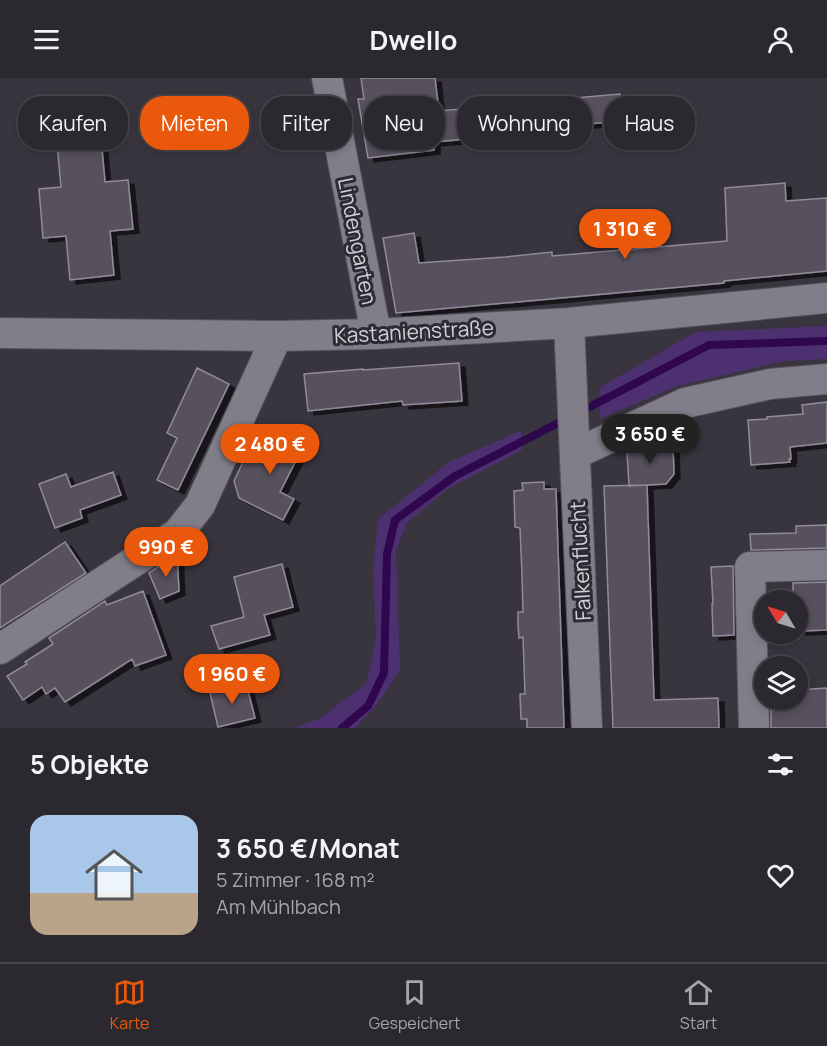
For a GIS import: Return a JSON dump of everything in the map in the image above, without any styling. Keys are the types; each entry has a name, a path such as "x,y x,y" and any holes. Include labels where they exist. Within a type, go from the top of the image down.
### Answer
{"street":[{"name":"Lindengarten","path":"327,78 376,334"},
{"name":"Kastanienstraße","path":"0,333 277,336 376,334 569,323 827,298"},
{"name":"Falkenflucht","path":"569,323 587,728"},
{"path":"0,649 178,533 200,505 277,336"},
{"path":"575,445 685,403 770,384 827,379"},
{"path":"754,728 750,567 827,565"}],"shaded area":[{"path":"827,326 827,359 784,361 677,386 600,419 599,388 696,332"},
{"path":"521,431 522,450 446,490 407,523 396,551 400,670 376,706 355,728 294,728 319,719 367,683 376,638 373,569 378,519 449,462"}],"building":[{"path":"361,78 435,78 437,96 364,96 364,99"},
{"path":"620,94 620,96 604,96 604,123 592,124 592,96"},
{"path":"358,99 364,99 364,134"},
{"path":"457,109 457,140 445,141 445,110"},
{"path":"58,150 102,150 105,182 128,180 133,229 110,231 114,275 70,280 66,236 43,238 39,189 61,187"},
{"path":"367,150 434,150 368,158"},
{"path":"785,183 786,201 827,198 827,271 724,281 724,283 396,313 383,238 414,233 419,263 552,252 552,256 727,241 725,188"},
{"path":"459,363 462,401 403,405 402,401 308,411 304,374"},
{"path":"197,368 229,384 178,490 157,480 177,438 167,433"},
{"path":"827,402 827,443 790,447 790,462 751,465 748,420 803,414 802,405"},
{"path":"278,427 306,441 280,492 294,499 283,520 239,498 234,481 243,462 260,456 264,449 266,450"},
{"path":"642,442 656,447 673,447 674,474 666,484 629,486 627,452 636,451 636,445"},
{"path":"113,472 121,495 80,510 82,518 55,528 39,484 66,474 71,487"},
{"path":"544,482 544,489 556,489 564,728 527,728 527,719 521,719 520,694 525,694 523,637 519,638 518,625 518,612 523,612 522,575 520,528 515,527 514,491 523,490 522,483"},
{"path":"647,485 654,700 718,698 719,728 613,728 604,486"},
{"path":"827,525 827,548 751,550 750,534 796,533 796,526"},
{"path":"65,542 86,573 0,628 0,586"},
{"path":"177,554 179,591 160,599 149,573"},
{"path":"282,564 293,607 264,615 270,635 219,649 211,626 244,617 234,577"},
{"path":"733,566 734,635 713,636 711,567"},
{"path":"827,582 827,630 808,631 808,590 793,590 793,583"},
{"path":"143,591 166,655 135,666 132,659 65,702 55,688 46,694 42,687 23,700 7,676 53,644 49,638 105,601 107,605"},
{"path":"246,683 255,718 218,727 210,693"},
{"path":"827,688 827,728 771,728 771,710 808,710 808,689"}],"waterway":[{"path":"580,412 709,345 827,341"},
{"path":"342,728 368,706 384,673 387,554 395,520 455,476 568,418"}]}
